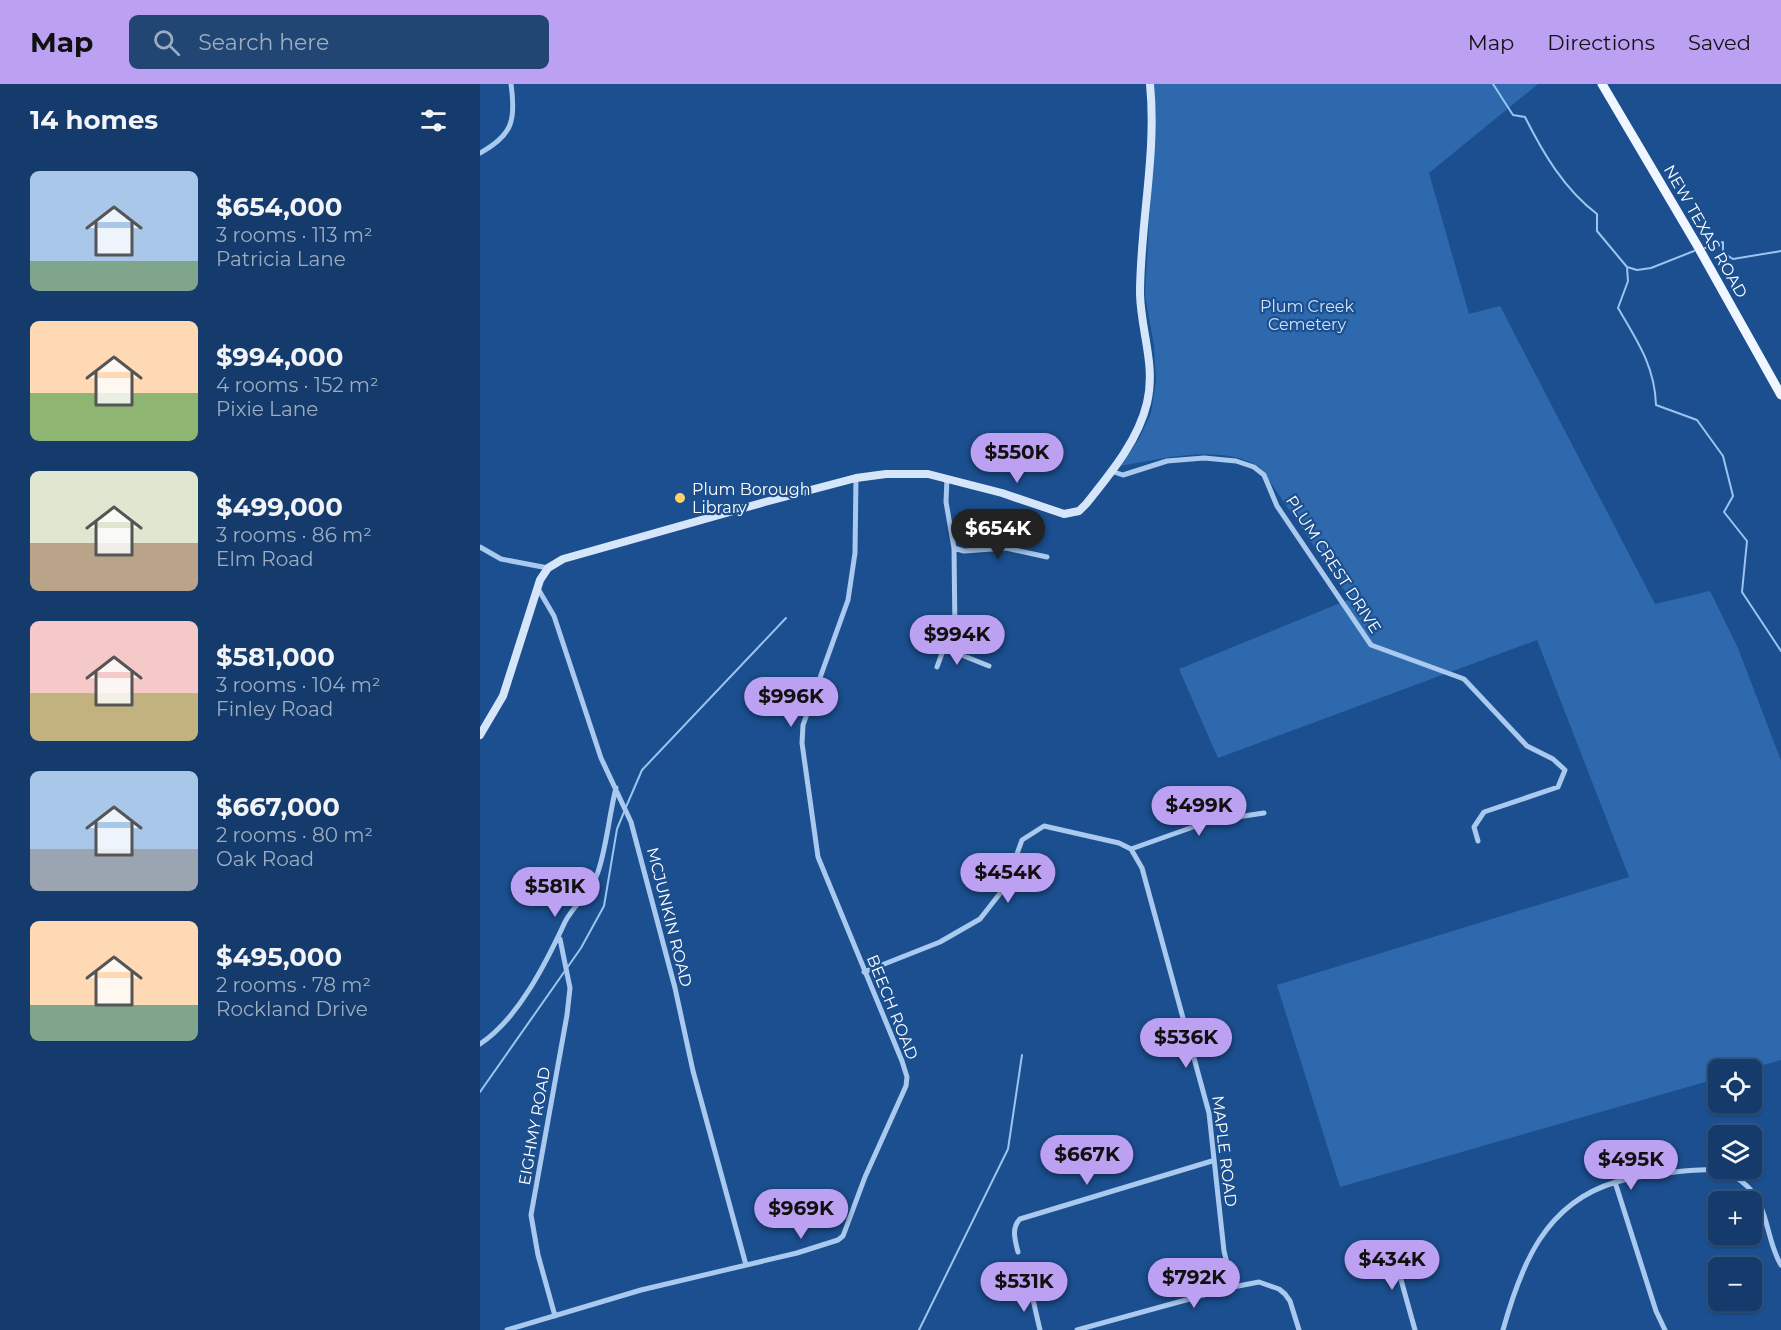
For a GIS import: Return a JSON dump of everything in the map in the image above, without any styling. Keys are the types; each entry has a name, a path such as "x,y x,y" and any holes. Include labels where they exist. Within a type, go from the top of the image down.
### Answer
{"main road":[{"name":"NEW TEXAS ROAD","path":"1602,84 1698,245 1781,395"}],"street":[{"path":"480,153 505,137 513,120 511,84"},
{"path":"480,735 502,696 537,587 549,568 563,559 856,478 908,473 948,478 1002,492 1064,514 1079,511 1111,471 1137,432 1147,403 1152,370 1140,296 1149,166 1152,102 1150,84"},
{"name":"PLUM CREST DRIVE","path":"1111,471 1123,475 1167,461 1204,458 1236,461 1254,466 1264,475 1277,506 1371,645 1464,679 1527,746 1553,759 1565,770 1558,787 1484,812 1474,827 1478,841"},
{"name":"BEECH ROAD","path":"507,1330 640,1290 827,1245 843,1236 865,1177 906,1086 907,1077 902,1061 818,858 802,731 851,584 855,553 856,478"},
{"path":"948,478 946,502 954,548 955,634 964,656 989,666"},
{"path":"480,547 501,559 549,568"},
{"path":"954,548 964,551 1006,548 1047,557"},
{"name":"MCJUNKIN ROAD","path":"537,587 554,616 589,728 631,822 675,988 693,1071 746,1265"},
{"path":"937,668 945,645 955,634"},
{"path":"480,1044 505,1023 560,939 566,921 596,878 616,788"},
{"path":"864,972 940,942 980,919 1005,887 1022,840 1044,826 1119,843 1131,849 1210,821 1264,813"},
{"name":"MAPLE ROAD","path":"1131,849 1142,868 1209,1113 1212,1161 1224,1251 1233,1287"},
{"name":"EIGHMY ROAD","path":"555,1316 538,1255 531,1215 570,988 560,939"},
{"path":"1018,1252 1014,1234 1015,1224 1020,1219 1212,1161"},
{"path":"1503,1330 1527,1258 1544,1233 1578,1199 1615,1182 1703,1168 1715,1168 1733,1176 1755,1195 1781,1265"},
{"path":"1615,1182 1656,1311 1665,1330"},
{"path":"1400,1249 1398,1269 1415,1330"},
{"path":"1077,1330 1259,1282 1279,1289 1290,1301 1299,1330"},
{"path":"1031,1291 1040,1330"}],"green space":[{"name":"Plum Creek Cemetery","path":"1154,84 1538,84 1429,173 1469,314 1500,306 1655,604 1710,591 1738,648 1781,761 1781,1060 1762,1065 1762,1059 1708,1059 1708,1081 1340,1187 1277,985 1629,877 1537,640 1218,758 1179,669 1350,599 1260,467 1244,460 1209,454 1173,457 1120,466 1139,439 1151,413 1156,381 1154,346 1145,295 1155,119"}],"waterway":[{"path":"1493,84 1513,115 1525,117 1539,144 1564,182 1597,214 1597,231 1627,267 1637,270 1651,268 1694,251"},
{"path":"1705,248 1723,242 1723,253 1733,259 1781,251"},
{"path":"1627,267 1628,281 1618,308 1649,366 1656,405 1697,420 1723,456 1733,496 1724,512 1747,541 1742,592 1781,651"},
{"path":"626,807 642,770 786,618"},
{"path":"480,1092 581,948 604,906 617,829 624,812"},
{"path":"919,1330 1008,1149 1022,1055"}],"place":[{"name":"Plum Borough Library","path":"680,498"}]}
